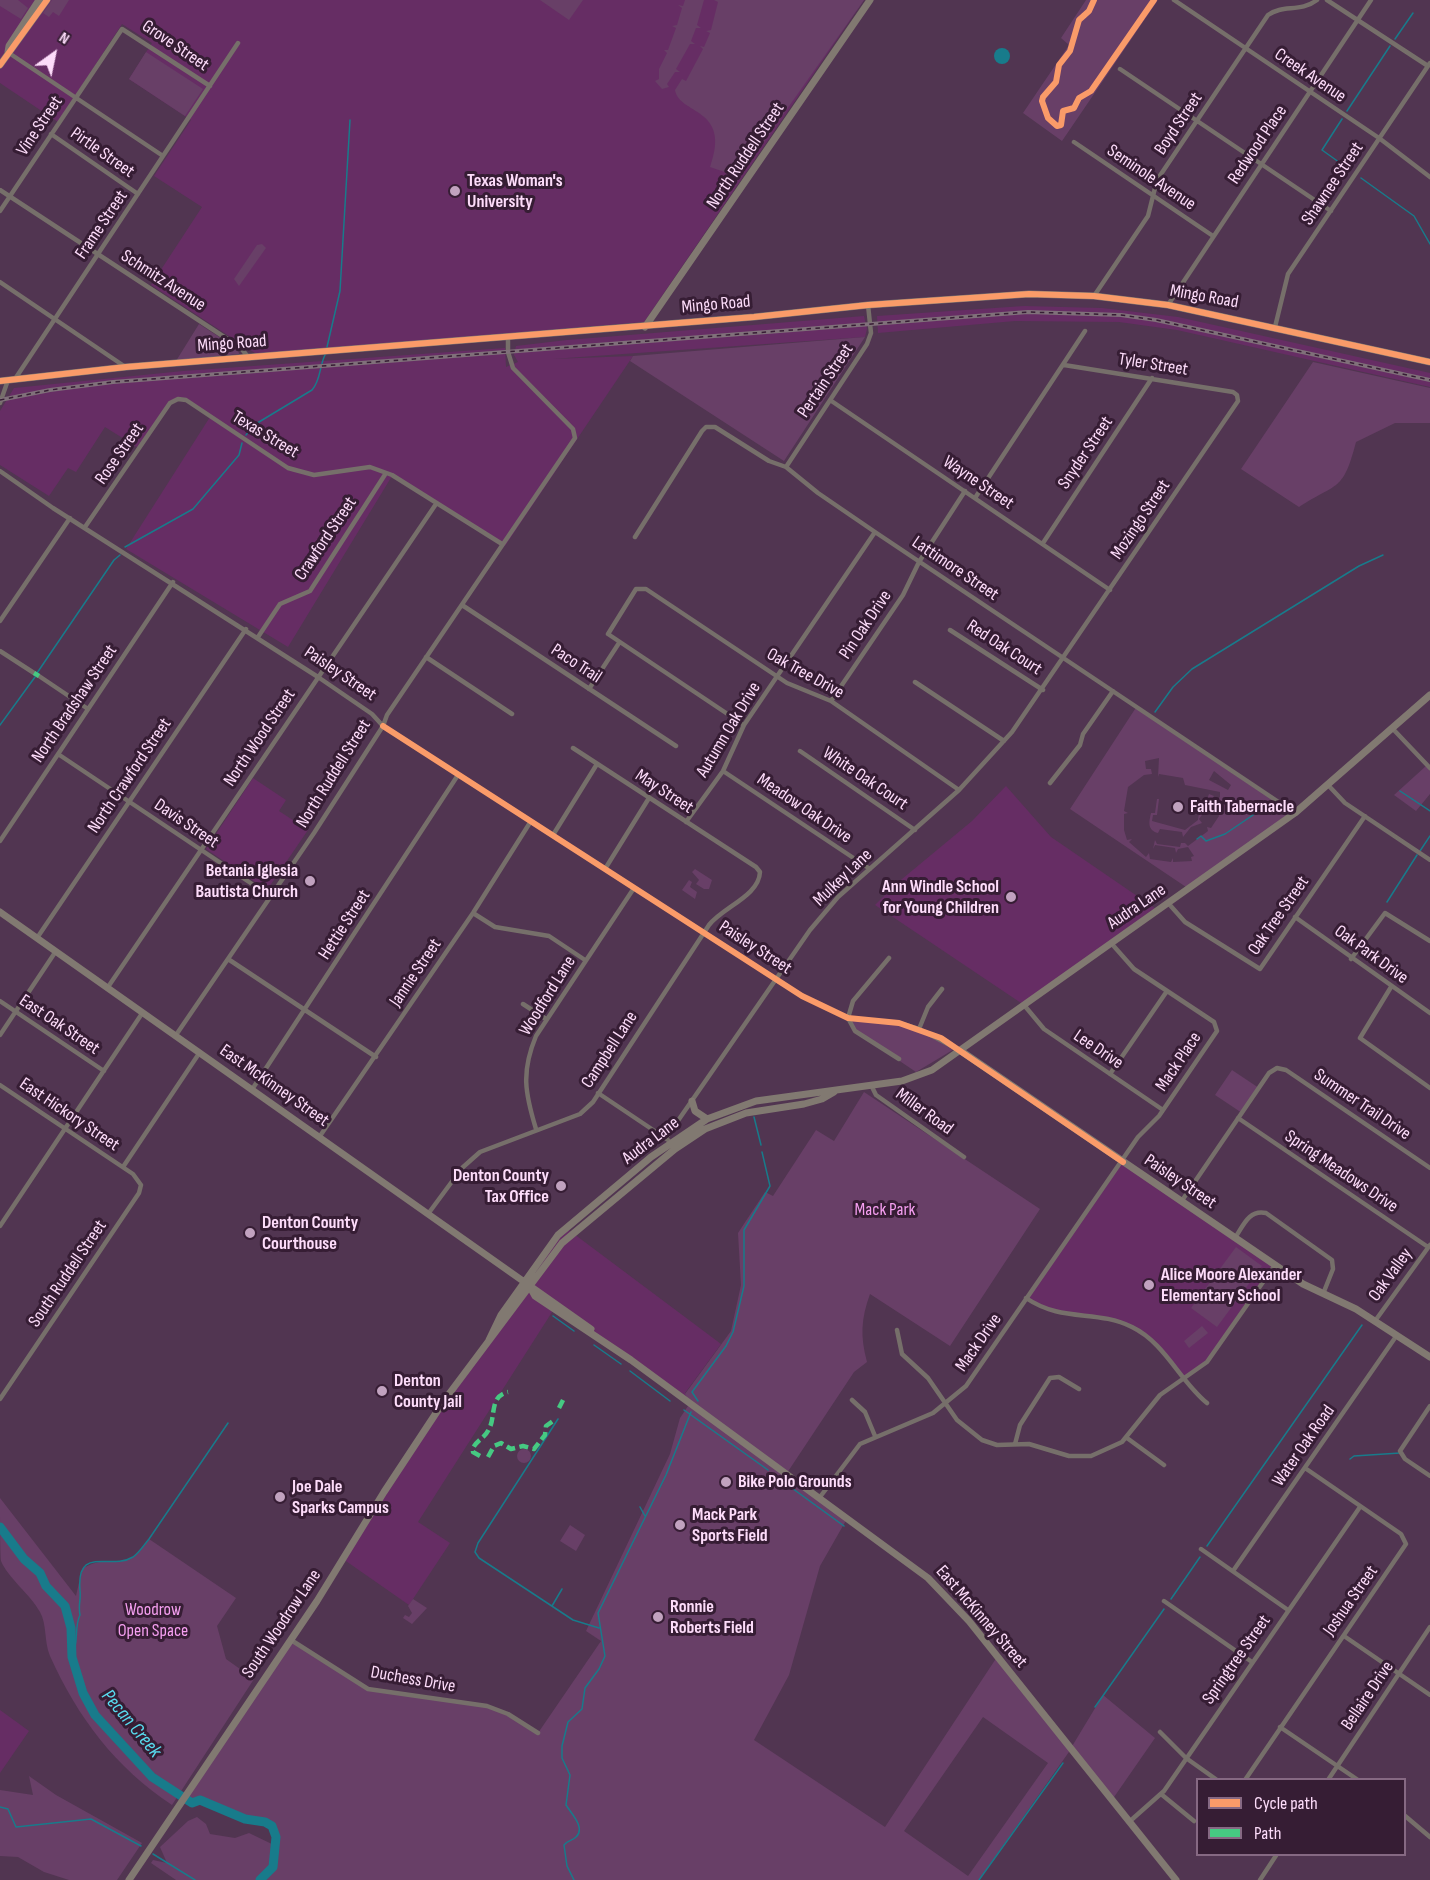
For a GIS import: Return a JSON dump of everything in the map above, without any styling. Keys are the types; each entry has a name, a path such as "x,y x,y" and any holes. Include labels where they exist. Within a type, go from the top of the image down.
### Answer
{"street":[{"path":"0,65 9,46 39,0"},
{"path":"8,52 14,49 47,0"},
{"name":"North Ruddell Street","path":"645,327 870,0"},
{"name":"Creek Avenue","path":"1174,0 1379,138 1430,177"},
{"name":"Boyd Street","path":"1094,296 1148,216 1156,180 1272,12 1302,9 1317,0"},
{"path":"1327,0 1429,65"},
{"path":"1338,6 1342,0"},
{"name":"Redwood Place","path":"1168,305 1371,0"},
{"name":"Grove Street","path":"124,28 210,86"},
{"name":"Vine Street","path":"0,211 124,28"},
{"name":"Frame Street","path":"0,404 8,380 55,319 238,43"},
{"path":"8,52 163,156"},
{"name":"Shawnee Street","path":"1275,327 1286,279 1429,65"},
{"path":"1120,69 1330,211"},
{"name":"Pirtle Street","path":"51,134 138,194"},
{"name":"Seminole Avenue","path":"1074,142 1213,236"},
{"name":"Schmitz Avenue","path":"0,189 241,348 249,358"},
{"path":"0,282 126,368"},
{"name":"Mingo Road","path":"8,380 126,368 645,327 868,305 1029,294 1094,296 1168,305 1430,362"},
{"name":"Pertain Street","path":"786,467 867,344 871,333 868,305"},
{"path":"975,498 1085,331"},
{"name":"North Ruddell Street","path":"176,1035 383,726 387,715 575,438 573,429 513,368 508,352 508,337"},
{"name":"Tyler Street","path":"1064,365 1233,392 1237,395"},
{"name":"Snyder Street","path":"1043,543 1152,378"},
{"name":"Mozingo Street","path":"1064,658 1238,401 1237,395"},
{"name":"Texas Street","path":"178,399 186,400 288,468 314,475 370,467 386,473 502,544"},
{"name":"Rose Street","path":"85,526 170,403 178,399"},
{"name":"Wayne Street","path":"830,400 1110,590"},
{"name":"Lattimore Street","path":"635,537 660,494 706,427 715,427 769,461 786,467 818,493 874,532 1295,813"},
{"name":"Paisley Street","path":"0,471 246,629 372,714 383,726 458,775 823,1008 848,1018 899,1023 919,1029 961,1051 1275,1265 1323,1294 1351,1306 1430,1357"},
{"name":"Crawford Street","path":"258,637 280,604 310,591 386,473"},
{"path":"919,562 965,491"},
{"name":"North Wood Street","path":"108,987 436,504"},
{"path":"0,621 70,518"},
{"name":"Autumn Oak Drive","path":"686,822 723,771 744,725 874,532"},
{"name":"Pin Oak Drive","path":"831,701 903,595 919,562"},
{"name":"North Bradshaw Street","path":"0,840 173,582"},
{"name":"Oak Tree Drive","path":"619,643 608,634 610,627 636,589 640,587 645,589 778,677 831,701 949,780 959,790"},
{"name":"Paco Trail","path":"462,605 676,746"},
{"name":"North Crawford Street","path":"37,938 246,629"},
{"name":"Red Oak Court","path":"950,630 1043,690"},
{"path":"589,689 619,643 744,725"},
{"path":"0,651 88,709"},
{"path":"426,657 512,714"},
{"name":"Mulkey Lane","path":"671,1143 692,1101 775,978 823,914 959,790 1004,741 1064,658"},
{"path":"915,682 1004,741"},
{"path":"1050,783 1080,745 1083,734 1113,691"},
{"name":"Audra Lane","path":"489,1340 501,1316 526,1284 558,1235 594,1210 671,1143 707,1119 731,1108 780,1097 824,1091 834,1092 921,1075 961,1051 1295,813 1430,695"},
{"path":"1392,729 1430,768"},
{"name":"May Street","path":"573,748 741,858"},
{"name":"White Oak Court","path":"800,751 915,830"},
{"name":"Davis Street","path":"58,754 270,897"},
{"path":"553,835 597,765"},
{"name":"Meadow Oak Drive","path":"723,771 870,869"},
{"name":"Hettie Street","path":"253,1088 458,775"},
{"path":"1328,785 1345,803 1430,860"},
{"path":"605,869 649,798"},
{"name":"Oak Tree Street","path":"1169,904 1185,922 1257,969 1262,967 1365,816"},
{"name":"Jannie Street","path":"320,1137 473,913 531,821"},
{"name":"Campbell Lane","path":"429,1215 471,1158 491,1146 580,1114 598,1093 704,933 723,910 758,883 760,872 741,858"},
{"name":"Woodford Lane","path":"536,1129 525,1083 527,1058 546,1019 634,888"},
{"name":"East McKinney Street","path":"0,912 253,1088 600,1335 630,1360 901,1555 939,1587 1176,1880"},
{"path":"473,913 495,927 549,936 585,960"},
{"path":"1351,959 1385,913 1430,941"},
{"name":"Oak Park Drive","path":"1296,917 1351,959 1430,1013"},
{"name":"Mack Place","path":"1111,943 1131,966 1214,1022 1217,1028 1163,1110 1143,1131 1123,1162"},
{"path":"0,1035 56,951"},
{"path":"889,958 853,1001 848,1018 855,1031 899,1059"},
{"path":"228,959 306,1008 376,1057"},
{"path":"1391,987 1360,1038 1430,1088"},
{"path":"919,1029 928,1007 942,989"},
{"path":"1110,1074 1167,991"},
{"name":"East Oak Street","path":"0,1001 104,1071"},
{"path":"523,1004 546,1019"},
{"name":"Lee Drive","path":"1024,1005 1044,1029 1163,1110"},
{"path":"0,1226 143,1012"},
{"path":"123,1167 200,1052"},
{"name":"Summer Trail Drive","path":"1238,1118 1269,1073 1277,1068 1286,1070 1430,1168"},
{"name":"East Hickory Street","path":"0,1085 123,1167"},
{"name":"Miller Road","path":"871,1085 877,1095 964,1157"},
{"name":"Audra Lane","path":"671,1143 726,1120 822,1099 834,1092"},
{"path":"598,1093 671,1143"},
{"path":"780,1097 782,1107"},
{"path":"692,1101 695,1111 707,1119"},
{"path":"1181,1202 1238,1118"},
{"name":"Spring Meadows Drive","path":"1238,1118 1429,1246"},
{"name":"Mack Drive","path":"820,1497 855,1448 875,1436 922,1418 945,1404 975,1375 1123,1162"},
{"name":"South Ruddell Street","path":"0,1399 139,1193 140,1180 123,1167"},
{"path":"1235,1238 1251,1215 1258,1212 1266,1214 1332,1260 1333,1269 1323,1294"},
{"name":"Oak Valley","path":"1375,1321 1429,1246"},
{"path":"897,1330 902,1354 928,1378 960,1424 982,1440 997,1445 1032,1445 1064,1455 1085,1457 1107,1451 1127,1438 1160,1395 1184,1380 1213,1354 1275,1265"},
{"path":"1026,1299 1049,1312 1109,1319 1131,1327 1158,1346 1184,1380 1207,1403"},
{"name":"Water Oak Road","path":"1233,1571 1397,1335"},
{"name":"South Woodrow Lane","path":"129,1880 291,1640 384,1492 489,1340"},
{"path":"1015,1444 1020,1425 1050,1378 1059,1377 1080,1389"},
{"path":"852,1400 867,1414 875,1436"},
{"path":"1430,1406 1400,1453 1430,1476"},
{"path":"1127,1438 1164,1465"},
{"name":"Joshua Street","path":"1246,1778 1406,1544 1401,1534 1305,1468"},
{"name":"Springtree Street","path":"1129,1822 1161,1794 1360,1506"},
{"path":"1201,1549 1288,1610"},
{"path":"1164,1601 1252,1662"},
{"name":"Bellaire Drive","path":"1329,1778 1430,1627"},
{"path":"1344,1636 1430,1695"},
{"name":"Duchess Drive","path":"291,1640 368,1689 487,1706 508,1714 538,1733"},
{"path":"1280,1728 1356,1778"},
{"path":"1160,1732 1186,1758 1216,1778"},
{"path":"1161,1794 1194,1821"},
{"path":"1406,1817 1430,1837"},
{"path":"1260,1880 1276,1856"}],"shaded area":[{"name":"Texas Woman's University","path":"0,0 864,0 644,322 258,355 151,285 202,207 154,176 191,120 129,79 152,43 122,24 58,122 0,83"},
{"path":"1024,306 1102,308 1178,317 1430,373 1430,387 1177,330 1119,322 1015,321 878,333 877,316"},
{"path":"864,316 867,329 865,337 552,359 633,356 505,546 392,476 288,647 126,549 210,417 186,400 178,399 170,403 140,449 105,427 76,472 68,468 49,496 0,465 0,411 14,388 183,371 505,348 506,367 518,362 514,355 516,346"},
{"path":"253,778 286,800 279,811 308,830 267,890 206,849"},
{"name":"Ann Windle School for Young Children","path":"1006,786 1051,837 1159,911 1024,1005 875,905 896,884 972,821"},
{"name":"Alice Moore Alexander Elementary School","path":"1123,1162 1275,1265 1213,1354 1184,1380 1158,1346 1122,1323 1049,1312 1026,1299"},
{"path":"566,1228 721,1344 685,1393 690,1403 554,1309 418,1522 450,1543 409,1605 343,1559 368,1516"},
{"path":"0,1710 29,1731 0,1773"}],"green space":[{"path":"0,0 18,0 28,8 21,19 0,6"},
{"path":"52,0 69,0 59,16 53,12 49,17 43,13"},
{"path":"540,0 583,0 569,20"},
{"path":"685,0 704,0 697,25 701,28 696,28 691,41 695,44 690,44 676,69 680,72 675,72 667,84 669,87 662,89 655,81 659,79 659,69 667,53 664,50 668,50 676,28 672,26 677,25 682,8 678,5 683,6"},
{"path":"714,0 864,0 739,177 710,167 715,147 714,133 710,123 685,104 675,90 682,79 686,81 703,49 700,46 704,47 710,33 706,31 711,30 718,2"},
{"path":"1086,0 1158,0 1062,141 1023,113 1069,45 1061,38"},
{"path":"146,52 203,89 185,116 129,79"},
{"path":"262,244 266,248 239,286 234,279 257,245"},
{"path":"199,324 238,349 239,354 176,361"},
{"path":"865,337 784,461 630,361 633,356"},
{"path":"1313,362 1430,388 1430,423 1395,423 1356,442 1343,478 1331,489 1299,507 1241,469"},
{"path":"1137,706 1295,813 1189,889 1070,809","holes":["1159,758 1158,777 1159,774 1183,778 1185,785 1220,792 1220,797 1215,802 1212,799 1214,796 1209,794 1206,802 1196,801 1200,804 1198,820 1185,830 1152,821 1153,815 1157,815 1159,799 1157,799 1155,813 1151,813 1149,822 1152,830 1158,833 1160,829 1182,832 1183,837 1191,827 1202,823 1199,819 1207,808 1214,811 1217,807 1223,811 1220,814 1217,812 1219,816 1211,828 1207,827 1208,831 1188,846 1185,843 1181,843 1180,847 1157,844 1155,840 1153,849 1155,845 1175,848 1176,853 1178,849 1188,847 1194,856 1191,857 1192,861 1173,862 1173,858 1171,862 1150,859 1149,853 1146,857 1129,842 1132,839 1127,840 1124,830 1124,814 1128,813 1124,811 1128,787 1144,775 1152,774 1151,769 1146,769 1145,761","1214,771 1231,785 1228,790 1209,780"]},
{"path":"1426,766 1430,768 1430,794 1416,811 1394,795"},
{"path":"695,869 712,880 709,889 696,884 699,880 692,872"},
{"path":"689,880 692,882 690,887 697,892 695,899 682,890"},
{"path":"848,1018 899,1023 919,1029 956,1048 916,1072 855,1031"},
{"path":"1232,1070 1259,1088 1242,1113 1215,1095"},
{"name":"Mack Park","path":"864,1092 1040,1209 950,1346 870,1294 862,1328 867,1362 854,1372 787,1473 848,1517 820,1566 789,1675 754,1740 885,1827 997,1657 1071,1748 1103,1695 1155,1738 1112,1800 1071,1749 979,1880 176,1880 151,1863 153,1860 167,1863 160,1847 188,1821 197,1817 206,1824 210,1834 235,1838 249,1833 276,1846 275,1830 268,1823 245,1819 200,1800 192,1803 185,1798 291,1640 368,1689 497,1709 538,1733 601,1641 586,1631 670,1454 680,1418 690,1403 685,1394 731,1331 741,1285 738,1233 765,1192 773,1196 816,1130 834,1141","holes":["983,1717 1048,1763 968,1876 904,1831"]},
{"path":"1236,1247 1262,1266 1217,1327 1191,1308"},
{"path":"1202,1326 1208,1333 1189,1348 1184,1341"},
{"path":"524,1449 529,1451 531,1456 529,1461 524,1463 519,1461 517,1456 519,1451"},
{"name":"Woodrow Open Space","path":"0,1498 76,1596 82,1569 96,1563 127,1560 137,1554 149,1539 236,1598 217,1626 226,1659 254,1679 172,1805 116,1758 86,1720 61,1679 50,1656 40,1612 1,1561"},
{"path":"570,1525 585,1535 576,1551 560,1541"},
{"path":"413,1599 427,1608 412,1624 403,1618 405,1615 409,1617 412,1613 408,1606"},
{"path":"29,1776 56,1795 142,1843 117,1880 69,1880 44,1872 18,1857 0,1856 0,1790 33,1795"}],"water":[{"path":"1002,48 1008,50 1010,56 1008,62 1002,64 996,62 994,56 996,50"}],"waterway":[{"path":"1395,39 1413,13"},
{"path":"1347,111 1390,46"},
{"path":"1342,119 1322,150 1350,170"},
{"path":"327,347 340,291 350,120"},
{"path":"1361,178 1414,216 1430,244"},
{"path":"246,435 254,425 312,390 317,382 325,355"},
{"path":"125,547 193,509 239,455 242,443"},
{"path":"37,673 114,560 120,555"},
{"path":"1155,712 1173,687 1192,669 1359,566 1383,555"},
{"path":"0,725 35,677"},
{"path":"1400,791 1430,811"},
{"path":"1197,839 1201,836 1206,841 1225,834 1256,813 1258,808 1264,808"},
{"path":"1420,851 1430,836"},
{"path":"1387,902 1417,855"},
{"path":"754,1117 761,1145"},
{"path":"698,1401 692,1392 726,1346 733,1332 744,1286 744,1230 770,1186 762,1152"},
{"path":"553,1316 574,1331"},
{"path":"1207,1546 1362,1325"},
{"path":"594,1345 621,1364"},
{"path":"630,1371 670,1401"},
{"path":"684,1410 768,1470"},
{"path":"574,1880 567,1866 564,1845 576,1837 579,1833 579,1825 566,1805 570,1775 562,1758 562,1746 568,1722 582,1709 585,1688 599,1669 605,1656 598,1613 666,1475 691,1412"},
{"path":"558,1419 478,1543 475,1552 479,1558 573,1620 599,1628"},
{"path":"72,1657 80,1615 80,1577 83,1568 89,1563 124,1561 133,1557 149,1539 228,1423"},
{"path":"1350,1459 1354,1456 1400,1453"},
{"path":"774,1475 844,1526"},
{"path":"640,1507 645,1516"},
{"name":"Pecan Creek","path":"0,1527 24,1559 40,1573 46,1586 65,1606 71,1628 72,1657 83,1693 95,1715 152,1777 192,1803 200,1800 245,1819 265,1822 272,1826 276,1837 273,1867 260,1880"},
{"path":"1171,1599 1200,1557"},
{"path":"552,1606 562,1589"},
{"path":"1095,1707 1164,1609"},
{"path":"979,1880 1063,1763"},
{"path":"0,1807 8,1809 16,1827 91,1819 141,1846"},
{"path":"153,1854 195,1880"}],"railway":[{"path":"0,400 50,390 113,382 1028,312 1121,315 1156,320 1430,380"}],"marked path":[{"path":"34,673 39,676"},
{"path":"480,1456 473,1452 473,1448 489,1429 495,1402 502,1394 508,1392"},
{"path":"559,1408 565,1396"},
{"path":"488,1457 494,1446 501,1443 511,1449 523,1446 534,1449 545,1435 546,1426 553,1421"}],"cycle path":[{"path":"0,65 47,0"},
{"path":"1094,0 1089,11 1079,20 1070,51 1059,65 1056,82 1043,97 1042,101 1048,118 1057,126 1061,125 1063,111 1074,108 1079,98 1091,91 1154,0"},
{"path":"0,381 126,367 754,317 868,305 1029,294 1094,296 1168,305 1430,362"},
{"path":"383,726 802,996 848,1018 899,1023 941,1038 1123,1162"}],"place":[{"name":"Texas Woman's University","path":"455,191"},
{"name":"Faith Tabernacle","path":"1178,807"},
{"name":"Betania Iglesia Bautista Church","path":"310,881"},
{"name":"Ann Windle School for Young Children","path":"1011,897"},
{"name":"Denton County Tax Office","path":"561,1186"},
{"name":"Denton County Courthouse","path":"250,1233"},
{"name":"Alice Moore Alexander Elementary School","path":"1149,1285"},
{"name":"Denton County Jail","path":"382,1391"},
{"name":"Bike Polo Grounds","path":"726,1482"},
{"name":"Joe Dale Sparks Campus","path":"280,1497"},
{"name":"Mack Park Sports Field","path":"680,1525"},
{"name":"Ronnie Roberts Field","path":"658,1617"}]}
